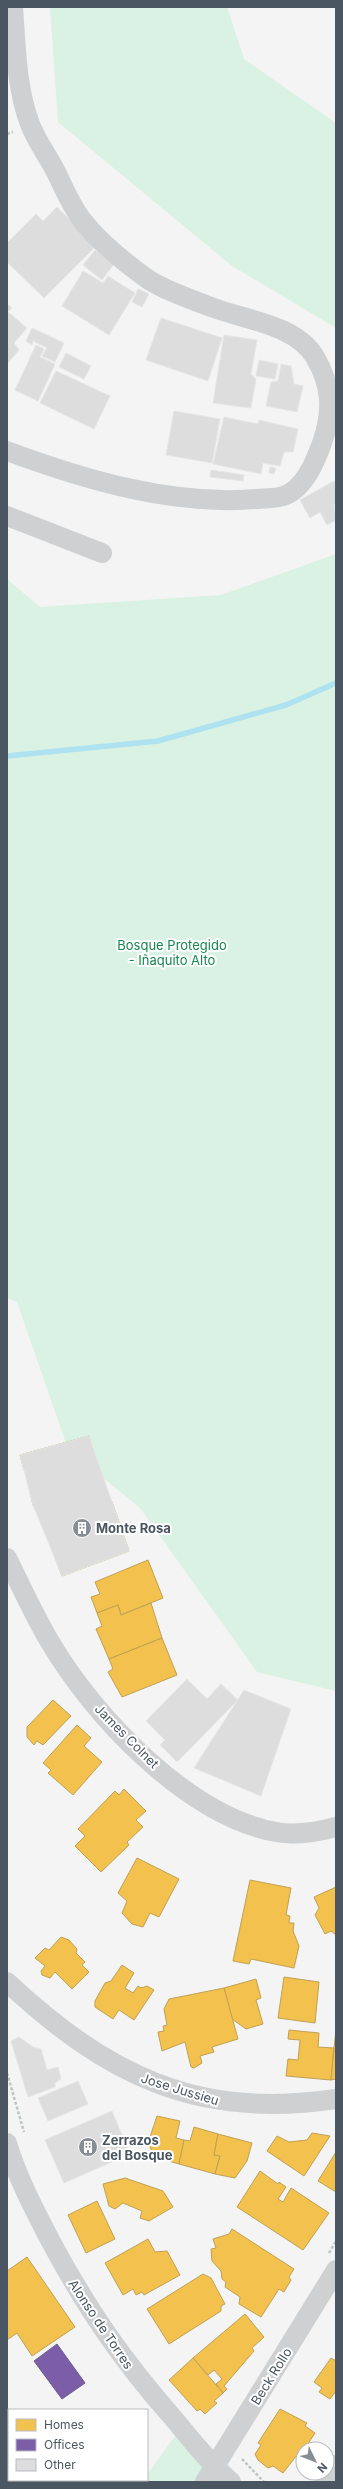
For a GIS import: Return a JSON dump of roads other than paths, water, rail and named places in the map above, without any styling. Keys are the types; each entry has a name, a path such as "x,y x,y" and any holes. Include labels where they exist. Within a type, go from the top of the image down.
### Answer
{"street":[{"path":"7,451 56,469 118,485 176,496 236,501 279,498 292,492 302,482 316,459 326,432 330,399 328,385 314,355 285,331 214,308 151,281 109,248 81,219 30,124 19,78 13,7"},
{"path":"7,516 102,553"},
{"name":"James Colnet","path":"7,1558 50,1642 101,1713 144,1757 202,1802 234,1820 287,1834 308,1833 336,1827"},
{"name":"Jose Jussieu","path":"7,1982 73,2037 110,2061 159,2085 211,2100 243,2104 299,2104 336,2099"},
{"name":"Alonso de Torres","path":"7,2143 20,2178 41,2223 92,2314 132,2372 210,2475 231,2482"},
{"name":"Beck Rollo","path":"210,2475 336,2270"}],"waterway":[{"path":"7,756 158,741 286,705 336,683"}],"place":[{"name":"Monte Rosa","path":"82,1528"},
{"name":"Zerrazos del Bosque","path":"88,2147"}],"park label":[{"name":"Bosque Protegido - Iñaquito Alto","path":"172,952"}]}
